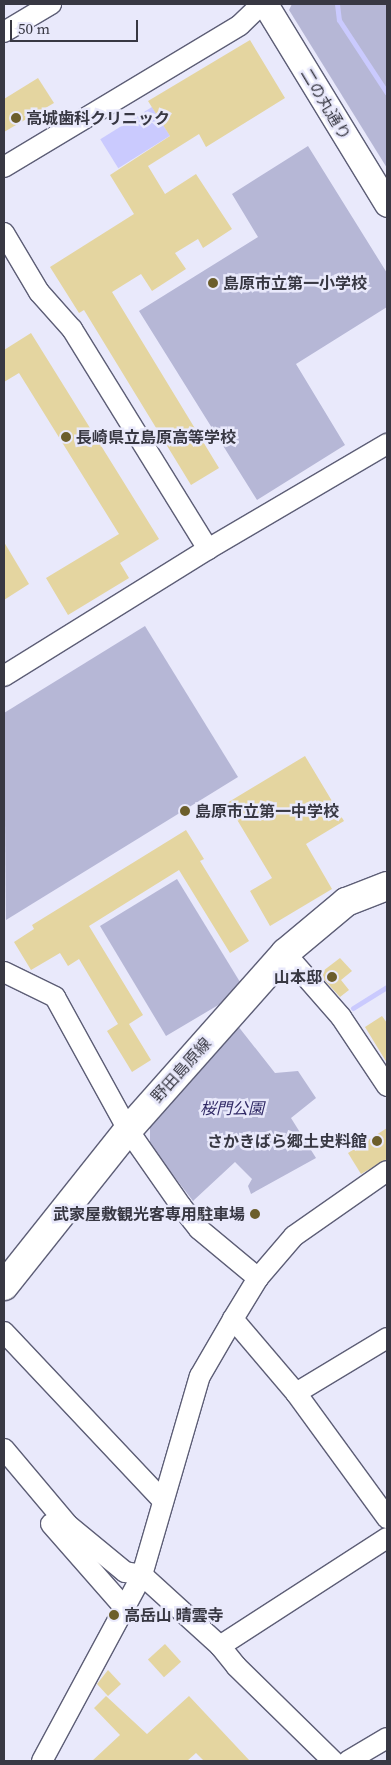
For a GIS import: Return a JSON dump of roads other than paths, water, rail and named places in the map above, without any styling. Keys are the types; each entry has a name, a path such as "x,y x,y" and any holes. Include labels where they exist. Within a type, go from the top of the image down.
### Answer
{"main road":[{"name":"野田島原線","path":"4,1286 128,1130 285,953 346,902 387,886"}],"street":[{"path":"4,32 51,4"},
{"path":"4,167 240,25 264,4"},
{"name":"二の丸通り","path":"264,4 387,204"},
{"path":"4,233 38,292 72,329 208,548"},
{"path":"4,676 208,548 387,444"},
{"path":"285,953 341,1017 387,1086"},
{"path":"4,972 55,996 128,1130 200,1229 258,1278"},
{"path":"42,1761 142,1575 200,1376 233,1319 258,1278 294,1236 387,1171"},
{"path":"233,1319 296,1393 387,1518"},
{"path":"4,1332 163,1501"},
{"path":"296,1393 387,1338"},
{"path":"4,1449 68,1525 125,1572 142,1575 220,1646 236,1666 333,1761"},
{"path":"4,1470 124,1607"},
{"path":"220,1646 387,1538"},
{"path":"348,1761 387,1738"}],"waterway":[{"path":"337,4 339,20 387,93"},
{"path":"353,1008 387,987"}],"place":[{"name":"高城歯科クリニック","path":"16,118"},
{"name":"島原市立第一小学校","path":"213,283"},
{"name":"長崎県立島原高等学校","path":"66,437"},
{"name":"島原市立第一中学校","path":"185,811"},
{"name":"山本邸","path":"332,977"},
{"name":"さかきばら郷土史料館","path":"377,1141"},
{"name":"武家屋敷観光客専用駐車場","path":"255,1214"},
{"name":"高岳山 晴雲寺","path":"114,1615"}],"park label":[{"name":"桜門公園","path":"232,1108"}]}
